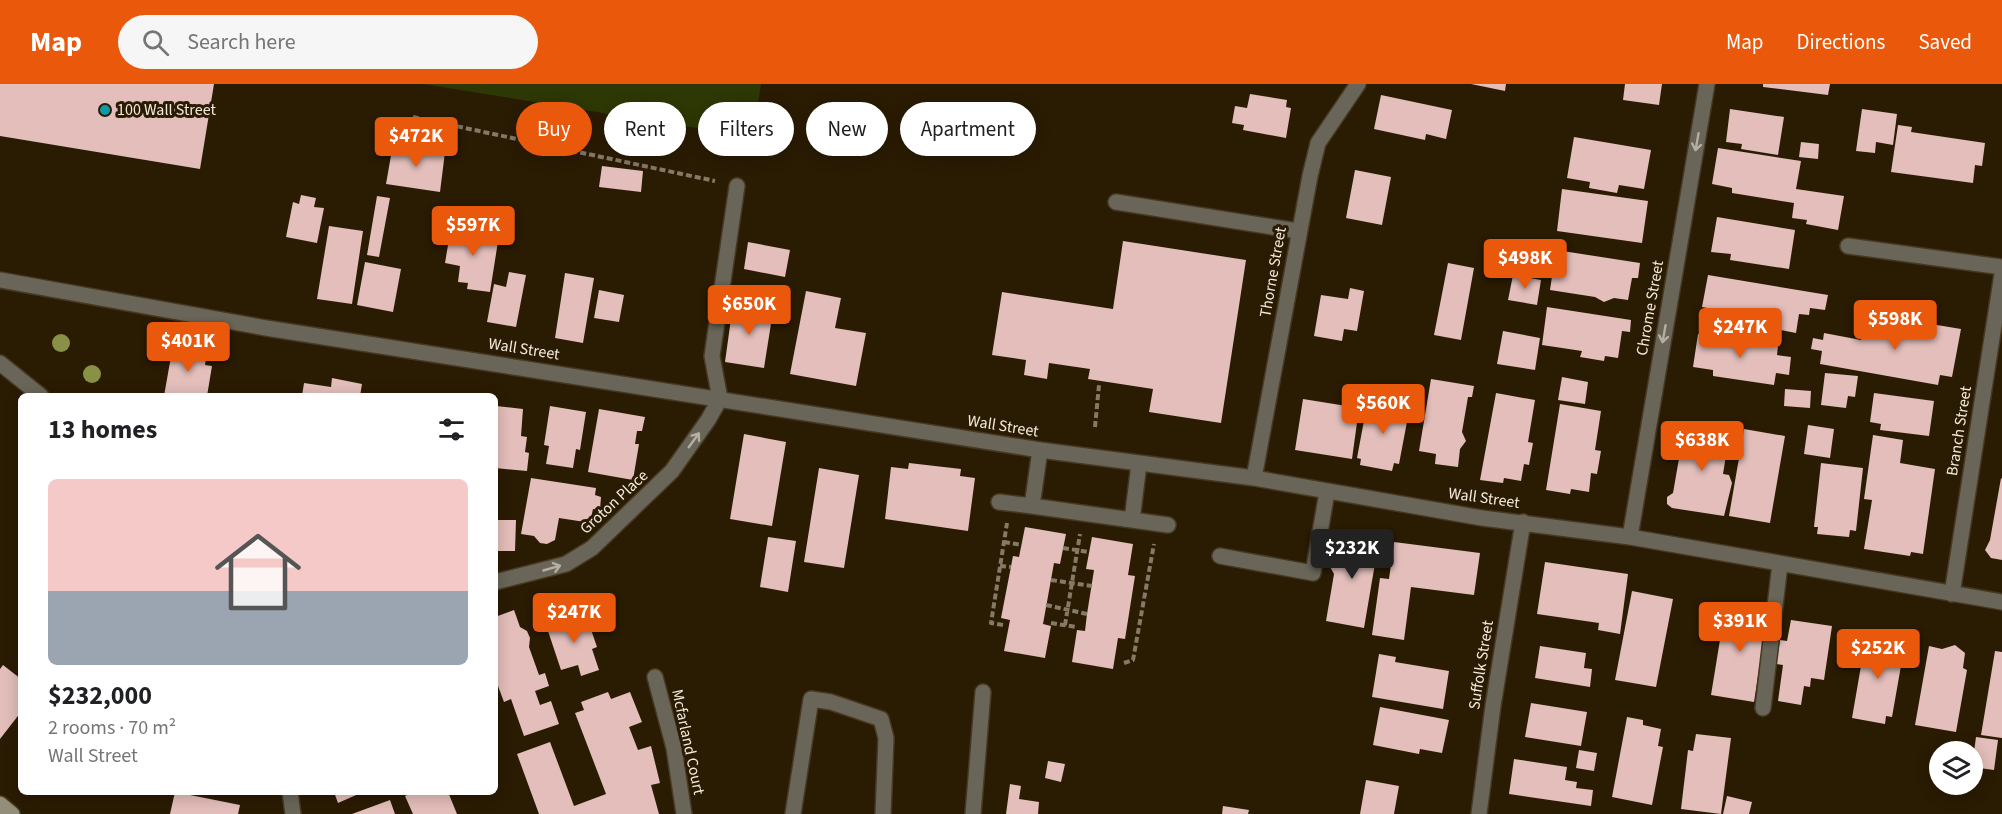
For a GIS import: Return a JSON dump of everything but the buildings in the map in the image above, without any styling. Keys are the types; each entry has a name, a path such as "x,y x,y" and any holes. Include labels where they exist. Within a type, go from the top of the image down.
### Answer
{"main road":[{"path":"0,804 12,814"}],"street":[{"name":"Thorne Street","path":"1254,478 1298,231 1318,143 1358,84"},
{"name":"Chrome Street","path":"1630,537 1707,84"},
{"path":"720,399 712,356 737,186"},
{"path":"1116,202 1298,231"},
{"path":"1848,246 2002,267"},
{"name":"Branch Street","path":"1952,594 2002,274"},
{"name":"Wall Street","path":"0,280 266,328 1040,450 1254,478 1482,518 1630,537 2002,602"},
{"path":"0,363 36,393"},
{"name":"Groton Place","path":"498,581 566,564 592,548 672,471 720,399"},
{"path":"1032,506 1040,450"},
{"path":"1132,520 1139,464"},
{"path":"1220,556 1313,573 1327,492"},
{"path":"1005,503 1161,524"},
{"name":"Suffolk Street","path":"1479,814 1493,706 1523,522"},
{"path":"1763,708 1780,564"},
{"name":"Mcfarland Court","path":"655,677 674,748 684,814"},
{"path":"973,814 983,692"},
{"path":"793,814 811,699 831,702 881,718 886,738 883,814"},
{"path":"290,795 293,814"}],"path":[{"path":"413,117 737,186"},
{"path":"1095,427 1099,385"},
{"path":"1003,625 991,623 1004,542 1005,503"},
{"path":"1065,626 1083,514"},
{"path":"1124,663 1133,660 1161,524"},
{"path":"1004,542 1022,545"},
{"path":"1063,548 1089,552"},
{"path":"1000,566 1011,567"},
{"path":"1051,580 1092,586"},
{"path":"1046,605 1087,614"},
{"path":"1051,623 1076,627"}],"green space":[{"path":"423,84 761,84 758,102 698,102 698,128 686,126 686,102 604,102 604,113 592,111 592,102 535,102"}],"place":[{"name":"100 Wall Street","path":"105,110"}]}
